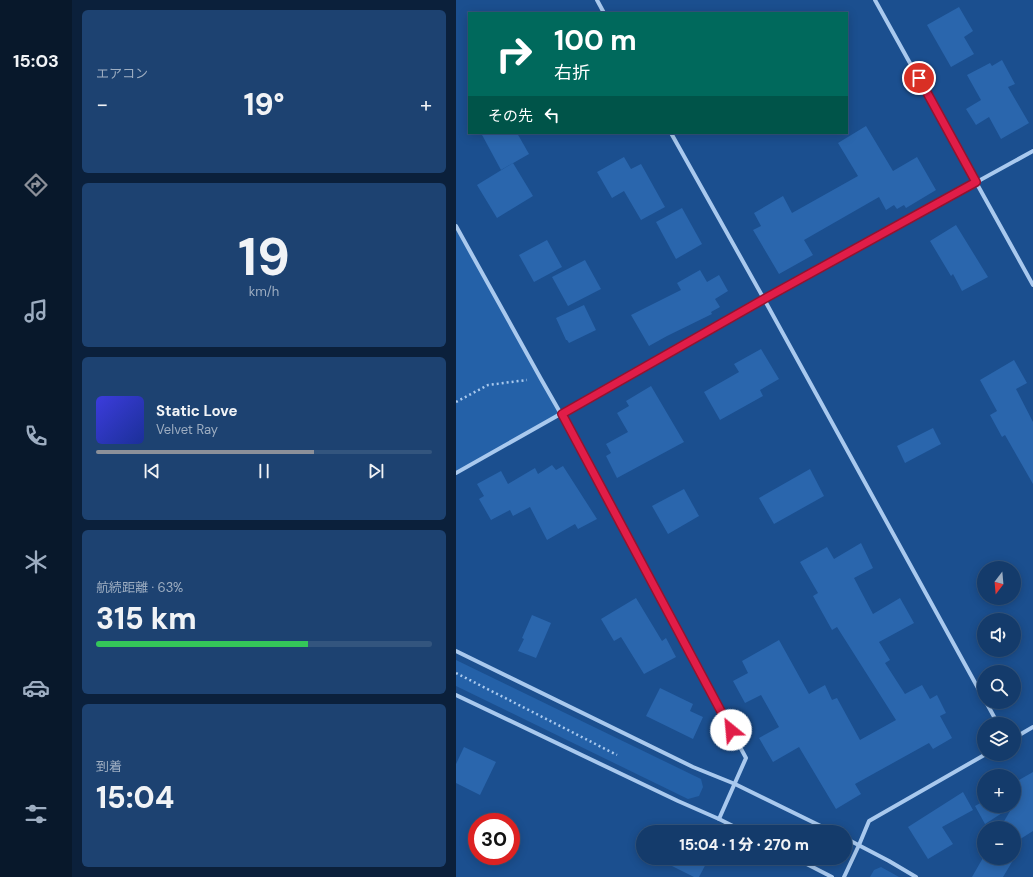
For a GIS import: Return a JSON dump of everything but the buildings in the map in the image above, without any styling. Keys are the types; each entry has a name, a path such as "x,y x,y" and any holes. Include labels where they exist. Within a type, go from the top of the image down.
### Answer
{"street":[{"path":"597,0 603,12"},
{"path":"875,0 1033,285"},
{"path":"672,134 977,686"},
{"path":"456,473 764,299 1033,151"},
{"path":"456,226 562,414 746,758 719,819"},
{"path":"456,651 693,767 734,784 819,825"},
{"path":"456,695 678,802 731,825"},
{"path":"1021,734 1033,727"},
{"path":"844,877 869,821 977,759"},
{"path":"852,842 916,877"},
{"path":"809,865 832,877"}],"path":[{"path":"456,402 488,385 541,379"},
{"path":"456,674 620,756"}],"shaded area":[{"path":"456,226 561,414 456,473"},
{"path":"456,660 701,779 703,787 699,796 688,799 456,686"},
{"path":"881,867 899,877 870,877 874,870"}],"route":[{"path":"731,730 562,414 764,299 976,182 919,78"}]}
